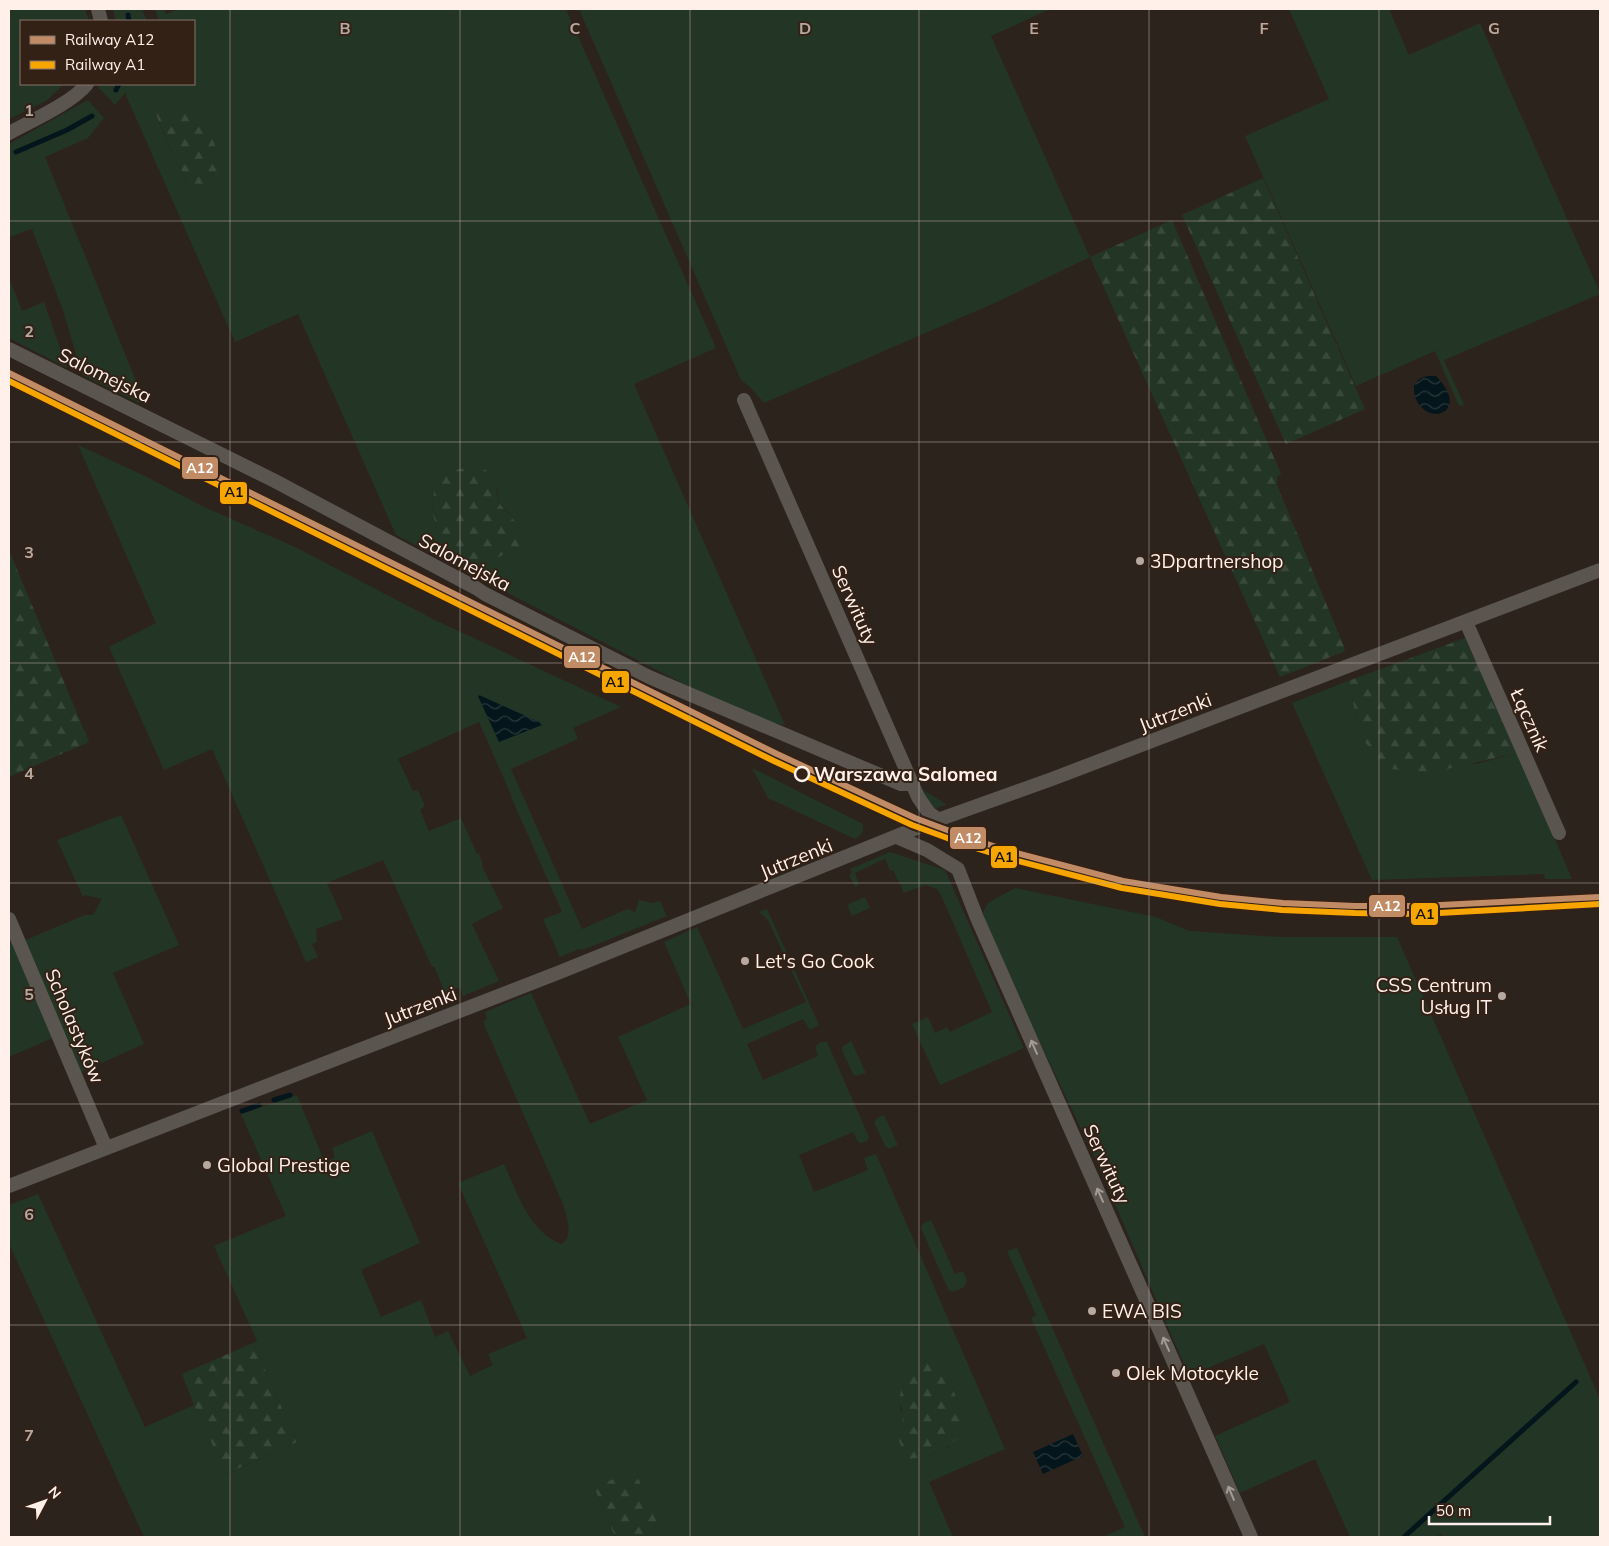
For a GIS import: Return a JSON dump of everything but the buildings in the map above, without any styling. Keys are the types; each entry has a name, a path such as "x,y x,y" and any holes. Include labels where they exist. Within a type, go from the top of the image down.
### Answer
{"street":[{"path":"9,132 74,96 86,85"},
{"name":"Salomejska","path":"9,349 273,480 494,599 649,677 901,784 913,784"},
{"name":"Serwituty","path":"744,400 913,784 928,813 939,820"},
{"name":"Jutrzenki","path":"9,1186 560,972 939,820 1052,779 1600,570"},
{"name":"Łącznik","path":"1466,622 1559,833"},
{"name":"Serwituty","path":"897,837 927,850 958,869 977,918 1251,1537"},
{"name":"Scholastyków","path":"9,919 106,1148"}],"green space":[{"path":"9,9 85,9 89,20 20,20 20,85 63,85 46,101 9,119"},
{"path":"113,9 142,9 147,20 116,20"},
{"path":"155,9 164,9 166,14 179,9 566,9 716,348 634,384 785,725 764,721 701,693 475,576 486,563 519,547 508,512 499,503 497,489 434,491 432,513 441,539 456,566 396,535 298,314 235,342 125,93 115,105 98,87 99,85 195,85 195,20 159,20","holes":["182,110 210,181 204,189 192,195 155,114"]},
{"path":"579,9 1050,9 991,36 1090,257 997,302 764,403 741,380"},
{"path":"1289,9 1389,9 1409,55 1480,23 1600,293 1444,360 1464,405 1459,406 1435,351 1356,386 1245,136 1329,99"},
{"path":"88,100 104,118 88,138 45,157 143,398 139,403 82,375 63,310 32,229 9,237 9,144"},
{"path":"182,110 200,120 206,127 214,142 222,170 204,189 192,195 155,113"},
{"path":"1263,178 1365,409 1286,444 1182,215"},
{"path":"1172,220 1281,474 1277,477 1277,485 1345,649 1343,652 1280,677 1090,257"},
{"path":"9,278 22,311 44,302 67,368 9,338"},
{"path":"78,445 145,476 202,506 295,547 435,620 621,707 573,728 578,739 511,769 582,929 627,909 635,912 639,900 653,903 660,901 667,916 560,957 543,919 562,912 479,722 398,759 413,791 418,790 425,806 420,810 429,831 461,818 477,854 479,853 482,866 503,908 472,924 499,981 463,996 460,987 445,993 383,860 327,883 343,919 316,929 317,942 312,944 318,957 306,962 212,749 164,770 109,647 156,623"},
{"path":"468,467 486,470 494,479 499,503 524,532 520,547 486,563 475,576 456,566 441,539 432,513 434,491 443,478 452,471"},
{"path":"9,550 89,742 9,777"},
{"path":"1465,638 1518,753 1425,774 1386,768 1361,737 1348,681"},
{"path":"1348,681 1361,737 1476,764 1518,753 1572,879 1545,879 1544,874 1372,880 1292,703"},
{"path":"752,768 863,824 862,833 855,839 768,798"},
{"path":"918,787 946,804 948,804 933,809"},
{"path":"121,815 179,945 113,973 144,1044 79,1073 23,941 85,915 93,915 102,899 85,895 83,897 57,840"},
{"path":"890,852 945,870 1024,1048 940,1085 912,1024 928,1017 935,1033 947,1027 950,1032 992,1012 937,889 925,885 904,893 893,870 890,871 885,859 855,873 859,885 855,887 849,875 852,873 850,869"},
{"path":"1015,888 1156,917 1189,931 1280,937 1397,937 1600,1399 1600,1537 1443,1537 1442,1534 1435,1537 1350,1537 1315,1459 1240,1493 1215,1436 1290,1402 1264,1344 1189,1376 1097,1162 989,936 983,913 988,903"},
{"path":"865,897 870,908 852,916 847,905"},
{"path":"767,909 819,1025 810,1030 803,1019 747,1044 763,1080 818,1056 815,1047 821,1042 827,1042 869,1137 867,1141 861,1143 858,1142 853,1132 799,1155 814,1192 868,1170 864,1158 876,1154 1005,1449 929,1482 953,1537 663,1537 594,1487 615,1537 144,1537 9,1244 9,1205 38,1194 145,1427 194,1405 227,1474 297,1442 253,1343 257,1341 214,1246 286,1216 241,1114 297,1095 325,1163 335,1157 332,1148 372,1131 420,1243 361,1270 381,1317 421,1300 435,1337 448,1331 470,1376 493,1365 488,1354 527,1338 458,1183 504,1164 525,1210 540,1230 561,1244 565,1241 569,1231 563,1204 483,1022 487,1019 485,1012 531,993 590,1124 647,1100 618,1037 691,1004 664,942 697,927 743,1029 806,1002 768,920 759,912","holes":["926,1361 952,1387 959,1406 949,1447 928,1456 902,1423 904,1416 900,1408 910,1373 918,1365"]},
{"path":"9,932 55,1037 9,1057"},
{"path":"851,1041 866,1073 856,1076 853,1074 842,1051 843,1046"},
{"path":"884,1115 898,1145 889,1149 885,1146 874,1122 877,1118"},
{"path":"931,1220 955,1274 963,1271 967,1281 963,1288 952,1292 948,1289 921,1228 922,1224"},
{"path":"1017,1248 1145,1537 1103,1537 1125,1527 1031,1318 1036,1315 1007,1251"},
{"path":"253,1343 297,1442 226,1474 194,1405 182,1374"},
{"path":"945,1359 950,1382 963,1418 959,1436 944,1449 935,1453 907,1459 894,1430 903,1420 900,1399 902,1387 907,1376 915,1367 925,1362"},
{"path":"628,1475 639,1480 663,1537 615,1537 594,1487"}],"water":[{"path":"1427,376 1436,376 1446,389 1450,399 1448,407 1444,412 1436,414 1428,412 1421,407 1415,397 1414,385 1419,379"},
{"path":"477,694 539,722 542,725 499,742"},
{"path":"1073,1434 1083,1456 1043,1474 1033,1452"}],"waterway":[{"path":"128,15 129,20"},
{"path":"116,90 118,85"},
{"path":"16,152 67,130 92,116"},
{"path":"274,1100 290,1095"},
{"path":"242,1111 259,1105"},
{"path":"1404,1537 1576,1382"}],"rail line":[{"name":"A12","path":"9,373 777,754 915,818 971,839 1016,853 1123,881 1221,897 1283,903 1421,906 1600,897"},
{"name":"A1","path":"9,381 774,761 912,825 969,846 1014,860 1122,888 1220,904 1282,910 1421,914 1600,904"}],"place":[{"name":"3Dpartnershop","path":"1140,561"},
{"name":"Warszawa Salomea","path":"802,774"},
{"name":"Let's Go Cook","path":"745,961"},
{"name":"CSS Centrum Usług IT","path":"1502,996"},
{"name":"Global Prestige","path":"207,1165"},
{"name":"EWA BIS","path":"1092,1311"},
{"name":"Olek Motocykle","path":"1116,1373"}]}
